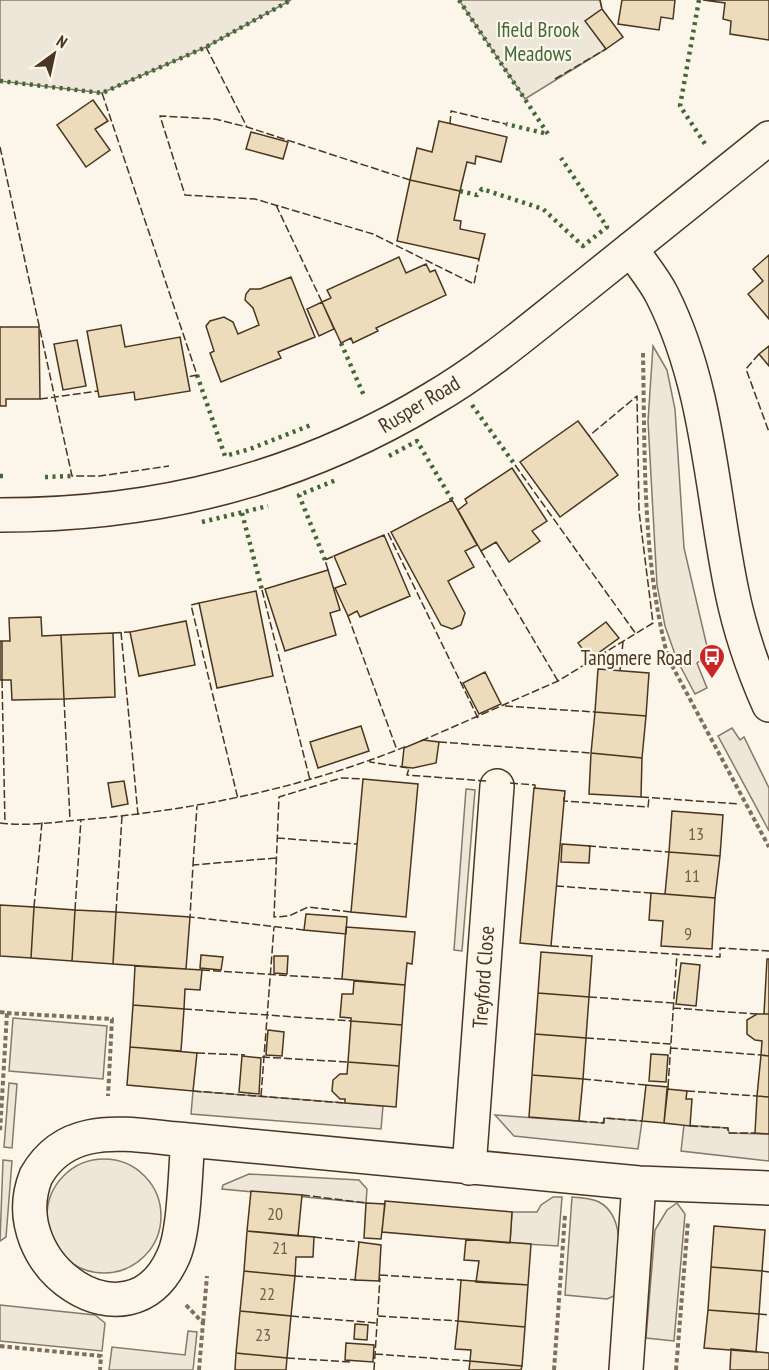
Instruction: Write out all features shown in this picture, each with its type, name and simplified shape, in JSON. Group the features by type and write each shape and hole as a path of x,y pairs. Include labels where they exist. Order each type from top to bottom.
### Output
{"street":[{"name":"Rusper Road","path":"0,515 84,512 185,499 232,488 305,462 369,434 433,399 498,355 769,138"},
{"path":"632,249 662,294 692,373 711,455 732,592 748,651 769,705"},
{"name":"Treyford Close","path":"469,1168 497,786"},
{"path":"188,1140 180,1226 174,1256 160,1279 144,1292 116,1300 90,1297 64,1286 44,1268 30,1247 26,1223 27,1200 43,1164 57,1150 74,1141 106,1135 188,1140 639,1184 769,1188"},
{"path":"626,1370 639,1184"}],"path":[{"path":"643,346 645,503 653,590 659,625 668,658 769,847"},
{"path":"0,1012 112,1019 106,1135"},
{"path":"0,1132 7,1012"},
{"path":"554,1370 568,1178"},
{"path":"676,1370 690,1185"},
{"path":"160,1279 203,1323 199,1370"},
{"path":"0,1346 101,1356 100,1370"}],"green space":[{"path":"0,0 291,0 206,47 102,93 0,81"},
{"name":"Ifield Brook Meadows","path":"459,0 600,0 602,9 586,21 606,49 525,99"},
{"path":"653,346 667,370 675,409 684,548 709,655 697,663 707,688 695,694 677,660 665,626 657,585 648,421"},
{"path":"732,728 740,740 744,737 769,788 769,831 718,736"},
{"path":"466,789 475,790 462,951 454,950"},
{"path":"13,1018 107,1026 103,1079 9,1071"},
{"path":"9,1083 17,1084 12,1148 4,1147"},
{"path":"193,1091 383,1106 381,1129 191,1114"},
{"path":"495,1115 603,1123 604,1118 642,1121 638,1149 514,1136"},
{"path":"684,1125 728,1128 729,1133 769,1134 769,1161 681,1151"},
{"path":"104,1159 126,1163 145,1175 157,1194 161,1216 157,1238 145,1257 126,1269 104,1273 82,1269 63,1257 51,1238 47,1216 51,1194 63,1175 82,1163"},
{"path":"3,1160 12,1161 6,1237 0,1241"},
{"path":"249,1174 359,1180 367,1189 366,1203 222,1189 223,1185"},
{"path":"553,1197 562,1197 558,1246 510,1243 512,1212 537,1212 541,1205"},
{"path":"572,1197 599,1202 608,1209 614,1219 619,1244 616,1295 607,1299 565,1295"},
{"path":"677,1203 685,1214 674,1341 646,1338 655,1230 667,1210"},
{"path":"0,1305 95,1315 105,1323 102,1351 0,1341"},
{"path":"188,1331 197,1332 193,1370 109,1370 112,1347 185,1355"}],"building":[{"path":"622,0 675,0 673,19 661,17 659,30 618,24"},
{"path":"703,0 769,0 769,40 730,34 731,21 723,19 725,3"},
{"path":"602,9 623,37 606,49 585,21"},
{"path":"93,100 108,121 95,129 110,150 86,167 57,125"},
{"path":"439,121 507,137 501,162 476,156 475,164 467,162 460,191 410,180 417,148 432,152"},
{"path":"251,132 288,142 283,159 246,149"},
{"path":"410,180 460,191 454,220 461,221 460,229 485,234 479,259 397,241"},
{"path":"769,255 769,319 748,294 763,281 753,269"},
{"path":"399,257 406,273 426,264 430,272 435,270 446,295 376,328 378,331 353,343 351,338 341,343 322,302 331,298 327,290"},
{"path":"291,277 315,337 278,352 281,358 221,382 210,353 214,351 206,326 210,321 224,317 233,322 238,334 259,325 253,308 245,300 246,294 250,289 260,289"},
{"path":"322,302 334,329 319,336 307,309"},
{"path":"121,325 125,347 180,337 190,391 135,400 134,392 99,397 87,331"},
{"path":"0,327 39,327 40,399 6,399 6,406 0,406"},
{"path":"77,340 86,386 63,390 54,344"},
{"path":"769,346 769,366 759,354"},
{"path":"578,421 618,475 560,517 520,462"},
{"path":"512,468 547,521 532,531 540,541 509,562 496,542 481,551 458,510 467,503 465,499"},
{"path":"452,500 477,545 465,551 474,567 448,581 465,613 461,625 452,629 441,625 391,532"},
{"path":"384,535 410,596 360,617 357,611 348,616 335,588 346,584 334,556"},
{"path":"328,570 340,610 330,613 336,635 285,651 265,589"},
{"path":"256,591 273,676 217,688 199,603"},
{"path":"41,617 42,636 61,635 64,699 12,700 11,680 2,680 2,641 10,641 9,618"},
{"path":"186,621 195,665 139,676 130,632"},
{"path":"606,622 619,638 590,659 578,643"},
{"path":"113,633 115,697 64,699 61,635"},
{"path":"0,641 2,641 2,680 0,680"},
{"path":"598,669 649,673 646,716 595,712"},
{"path":"485,672 501,704 479,714 463,683"},
{"path":"595,712 646,716 642,758 591,753"},
{"path":"361,726 369,751 318,768 310,742"},
{"path":"423,740 439,742 436,763 413,768 402,767 404,748"},
{"path":"591,753 642,758 641,797 589,794"},
{"path":"363,779 418,784 406,917 351,912"},
{"path":"124,781 128,804 112,807 108,783"},
{"path":"534,788 565,791 551,946 520,943"},
{"path":"672,811 723,815 720,856 669,852"},
{"path":"562,844 590,846 589,863 561,862"},
{"path":"669,852 720,856 715,898 665,894"},
{"path":"651,893 715,898 712,949 661,946 663,921 649,920"},
{"path":"0,905 34,907 31,958 0,956"},
{"path":"34,907 75,910 72,961 31,958"},
{"path":"75,910 116,912 113,964 72,961"},
{"path":"116,912 190,917 186,969 113,964"},
{"path":"306,914 347,917 346,934 304,930"},
{"path":"346,927 415,932 412,964 407,963 405,985 342,979"},
{"path":"541,952 592,956 589,997 538,993"},
{"path":"201,955 223,957 221,970 200,968"},
{"path":"274,956 288,956 287,974 274,973"},
{"path":"767,959 769,959 769,1014 764,1014"},
{"path":"681,963 700,965 696,1006 676,1004"},
{"path":"135,966 202,970 200,990 185,989 184,1009 133,1005"},
{"path":"354,981 405,985 402,1025 351,1021 351,1018 340,1017 342,994 353,994"},
{"path":"538,993 589,997 586,1038 535,1034"},
{"path":"133,1005 184,1009 181,1051 130,1047"},
{"path":"757,1014 769,1014 769,1056 761,1055 762,1041 755,1040 747,1034 747,1020"},
{"path":"351,1021 402,1025 399,1066 348,1062"},
{"path":"268,1030 284,1032 282,1056 266,1055"},
{"path":"535,1034 586,1038 583,1079 532,1075"},
{"path":"130,1047 197,1053 193,1091 127,1085"},
{"path":"651,1054 668,1055 666,1082 649,1081"},
{"path":"761,1055 769,1056 769,1097 757,1096"},
{"path":"242,1056 261,1058 259,1094 239,1092"},
{"path":"348,1062 399,1066 396,1107 345,1103 345,1099 340,1099 332,1091 333,1080 340,1074 347,1074"},
{"path":"532,1075 583,1079 579,1121 529,1117"},
{"path":"646,1085 668,1087 664,1123 642,1121"},
{"path":"667,1089 687,1091 686,1099 692,1099 690,1126 664,1123"},
{"path":"757,1096 769,1097 769,1134 755,1133"},
{"path":"251,1191 302,1195 298,1236 247,1231"},
{"path":"385,1201 512,1212 510,1243 382,1232"},
{"path":"366,1203 385,1204 381,1239 364,1238"},
{"path":"714,1226 765,1230 762,1271 711,1267"},
{"path":"247,1231 314,1237 313,1257 296,1257 295,1276 244,1271"},
{"path":"466,1239 531,1244 528,1285 476,1282 479,1261 464,1260"},
{"path":"359,1242 381,1245 379,1281 355,1280"},
{"path":"711,1267 762,1271 759,1314 708,1310"},
{"path":"244,1271 295,1276 291,1316 240,1311"},
{"path":"461,1280 528,1285 525,1327 458,1321"},
{"path":"708,1310 759,1314 756,1352 704,1348"},
{"path":"240,1311 291,1316 287,1358 236,1353"},
{"path":"458,1321 525,1327 522,1366 470,1361 471,1350 455,1349"},
{"path":"355,1324 368,1325 367,1340 354,1339"},
{"path":"346,1343 374,1345 373,1362 345,1360"},
{"path":"731,1349 769,1353 769,1370 730,1370"},
{"path":"236,1353 287,1358 286,1370 235,1370"},
{"path":"470,1361 522,1366 521,1370 469,1370"}],"hedge":[{"path":"0,81 102,93 206,47 291,0"},
{"path":"459,0 548,134 506,124"},
{"path":"699,0 680,106 707,147"},
{"path":"460,191 477,195 482,189 543,209 583,246 607,227 561,158"},
{"path":"341,343 365,398"},
{"path":"197,375 225,456 250,449 311,425"},
{"path":"472,405 515,465"},
{"path":"389,456 417,441 452,500"},
{"path":"45,477 72,476"},
{"path":"325,560 299,495 336,480"},
{"path":"202,522 268,506"},
{"path":"242,513 262,590"}],"fence":[{"path":"600,0 602,9"},
{"path":"206,47 247,127"},
{"path":"555,79 606,49"},
{"path":"102,93 197,375 187,377"},
{"path":"450,124 451,111 506,124"},
{"path":"410,180 247,127 215,119 160,116 185,195 255,199 373,234 474,284 479,259"},
{"path":"0,147 72,476 100,476 169,466"},
{"path":"276,205 322,302"},
{"path":"759,354 746,369 769,432"},
{"path":"40,399 98,391"},
{"path":"421,741 558,681 653,623 639,511 637,396 589,436"},
{"path":"515,465 636,634"},
{"path":"388,533 478,718"},
{"path":"481,551 558,681"},
{"path":"328,570 325,560 334,556"},
{"path":"262,590 310,780"},
{"path":"199,603 191,605 238,799"},
{"path":"348,616 397,750"},
{"path":"121,632 138,815"},
{"path":"113,633 130,632"},
{"path":"620,671 623,642"},
{"path":"2,680 5,824"},
{"path":"64,699 70,820"},
{"path":"505,706 595,712"},
{"path":"439,742 591,753"},
{"path":"0,823 34,824 132,815 212,802 330,773 407,746"},
{"path":"370,759 370,762 409,768 407,775 486,781"},
{"path":"351,912 308,907 289,916 274,917 279,797 341,778 363,779"},
{"path":"510,783 535,785 535,789"},
{"path":"564,797 564,801 648,807 649,798"},
{"path":"641,797 740,804"},
{"path":"193,865 197,806"},
{"path":"116,912 122,816"},
{"path":"75,910 81,819"},
{"path":"34,907 42,822"},
{"path":"277,838 357,844"},
{"path":"588,846 669,852"},
{"path":"276,858 193,865 190,917 304,930"},
{"path":"556,886 651,893"},
{"path":"261,1096 274,927"},
{"path":"551,946 720,957 720,948 769,951"},
{"path":"668,1087 677,954"},
{"path":"202,970 342,979"},
{"path":"589,997 673,1003"},
{"path":"673,1008 757,1014"},
{"path":"184,1009 351,1021"},
{"path":"586,1038 671,1044"},
{"path":"670,1048 761,1055"},
{"path":"197,1053 245,1055"},
{"path":"262,1057 348,1062"},
{"path":"583,1079 646,1085"},
{"path":"193,1091 345,1103"},
{"path":"687,1091 757,1096"},
{"path":"579,1121 604,1123 604,1118 642,1121"},
{"path":"690,1126 728,1128 728,1133 755,1133"},
{"path":"302,1195 366,1203"},
{"path":"314,1237 359,1242"},
{"path":"762,1271 769,1272"},
{"path":"380,1275 461,1280"},
{"path":"295,1276 357,1280"},
{"path":"374,1370 380,1278"},
{"path":"759,1314 769,1315"},
{"path":"291,1316 377,1323"},
{"path":"378,1316 458,1321"},
{"path":"375,1354 470,1361"},
{"path":"287,1358 350,1362"}],"place":[{"name":"Tangmere Road","path":"712,680"}]}
